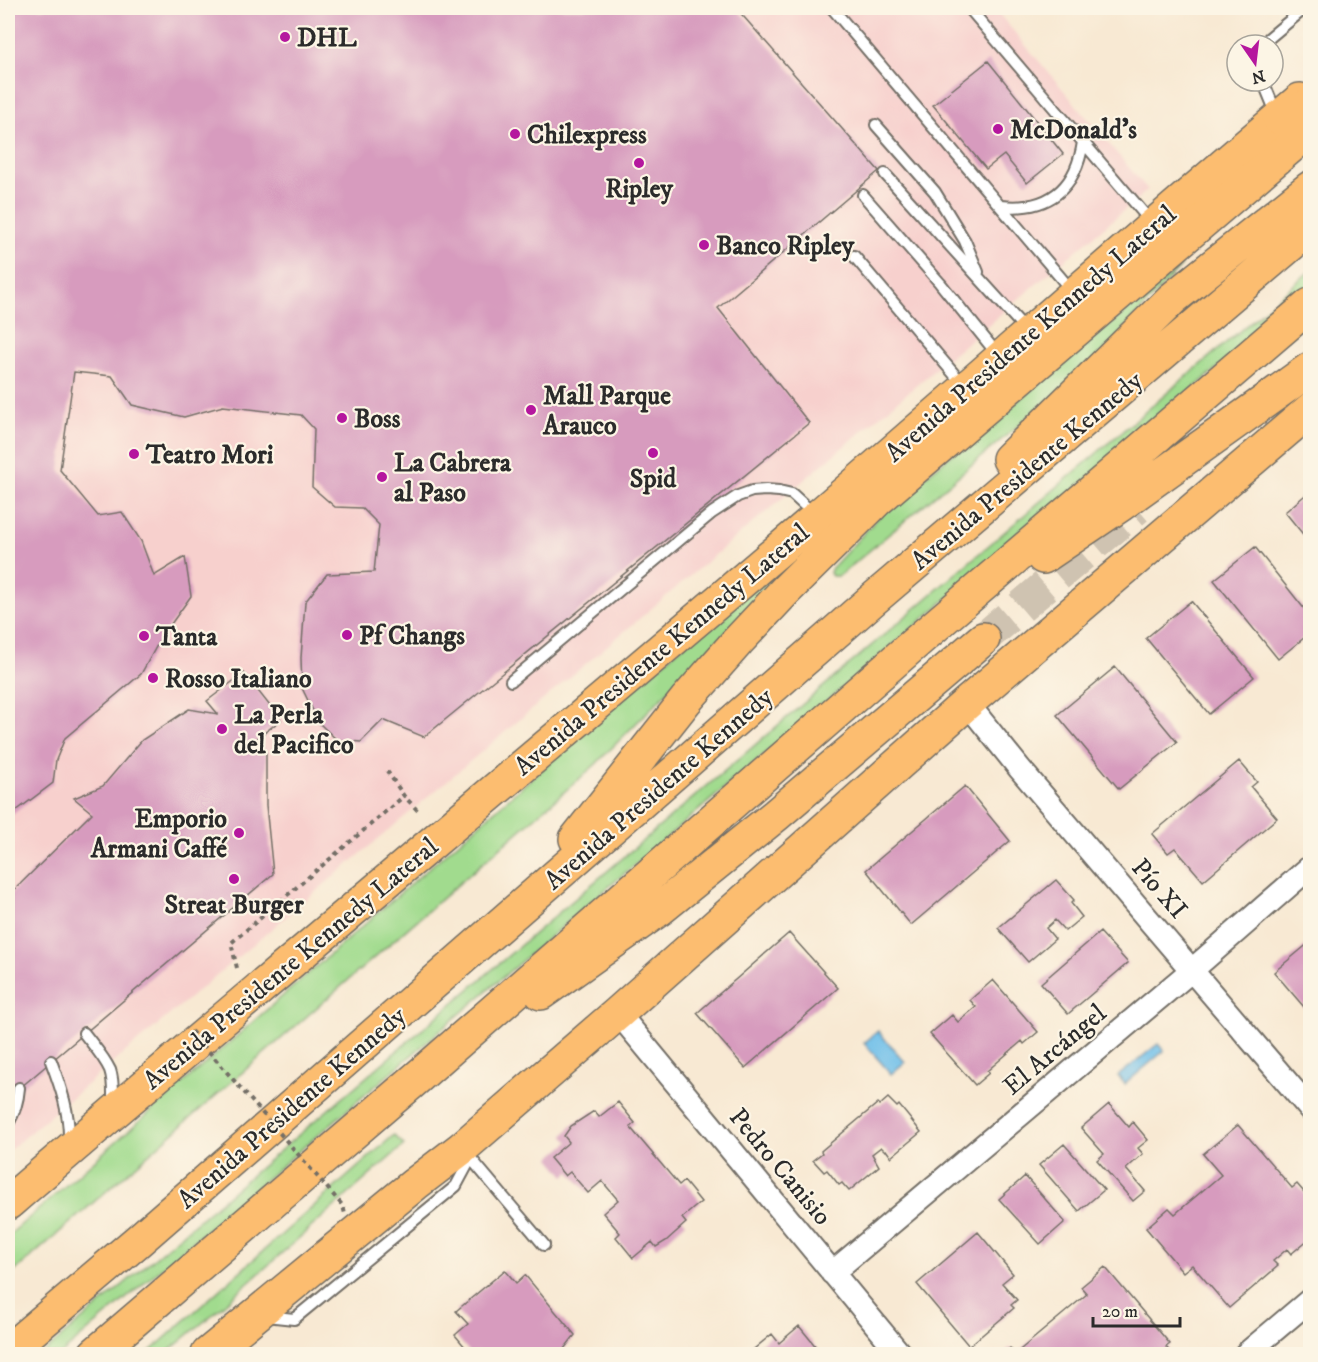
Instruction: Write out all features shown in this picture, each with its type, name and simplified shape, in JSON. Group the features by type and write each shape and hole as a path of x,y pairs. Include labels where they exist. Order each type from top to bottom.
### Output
{"main road":[{"name":"Avenida Presidente Kennedy Lateral","path":"8,1203 817,517 1311,90"},
{"path":"1279,118 1311,105"},
{"path":"526,903 686,700 785,591 877,500 1311,130"},
{"path":"870,602 1012,455 1172,299 1311,188"},
{"name":"Avenida Presidente Kennedy","path":"8,1351 139,1240 870,602 1311,228"},
{"path":"95,1354 418,1077 921,638 1311,305"},
{"path":"921,638 1120,505 1311,369"},
{"path":"208,1354 415,1184 466,1153 618,1013 967,703 1311,410"},
{"path":"418,1077 565,977 661,908 776,815 983,639"},
{"path":"8,1328 139,1240"}],"street":[{"name":"Pío XI","path":"967,703 1020,769 1311,1109"},
{"name":"El Arcángel","path":"832,1273 1311,867"},
{"name":"Pedro Canisio","path":"618,1013 900,1354"},
{"path":"1246,1354 1311,1300"}],"lane":[{"path":"832,8 1075,294"},
{"path":"969,8 1154,226"},
{"path":"1275,33 1305,8"},
{"path":"1268,93 1279,118"},
{"path":"876,125 935,192 965,241 982,281"},
{"path":"1001,206 1016,208 1030,206 1044,202 1056,194 1076,171 1083,142"},
{"path":"885,174 1029,333"},
{"path":"863,195 940,283 1001,358"},
{"path":"854,256 966,388"},
{"path":"511,681 711,513 738,496 752,491 779,491 792,494 817,517"},
{"path":"84,1033 103,1058 110,1072 113,1087 113,1112"},
{"path":"51,1061 67,1109 70,1131 69,1150"},
{"path":"8,1124 18,1102 19,1088"},
{"path":"466,1153 544,1245"}],"path":[{"path":"387,771 404,796 442,835"},
{"path":"239,978 231,943 404,796"},
{"path":"191,1031 343,1206 345,1214"}],"shaded area":[{"name":"Mall Parque Arauco","path":"8,8 994,8 1148,190 8,1151"}],"green space":[{"path":"1182,265 1095,361 844,572 839,576 832,576 831,569 887,508"},
{"path":"1310,271 1310,289 61,1354 42,1354"},
{"path":"860,497 595,765 8,1277 8,1236 677,651"},
{"path":"394,1135 404,1145 165,1354 147,1354"}],"water":[{"path":"878,1031 905,1062 891,1074 864,1043"},
{"path":"1158,1044 1164,1051 1125,1084 1118,1076"}],"building":[{"name":"Mall Parque Arauco","path":"8,8 736,8 879,171 718,308 809,423 424,737 383,720 361,742 337,740 319,723 302,688 301,658 305,602 327,574 374,572 379,525 362,508 335,507 312,487 314,429 301,415 223,406 184,417 132,405 112,376 74,372 60,470 98,516 122,512 141,541 154,576 185,557 191,596 161,638 141,674 65,738 56,760 53,783 8,817"},
{"name":"McDonald's","path":"988,61 1063,154 1027,183 1004,155 986,169 933,105"},
{"path":"1310,491 1310,543 1285,512"},
{"path":"1255,547 1310,616 1310,633 1278,659 1214,580"},
{"path":"1191,601 1254,677 1209,714 1146,638"},
{"path":"1115,667 1177,742 1119,789 1057,715"},
{"path":"244,673 281,720 256,739 266,752 266,805 273,874 8,1098 8,896 92,813 74,798 103,786 142,740 189,709 218,714 207,701"},
{"path":"1239,761 1257,782 1251,787 1277,818 1203,881 1175,848 1168,853 1152,834"},
{"path":"965,786 1010,841 911,925 866,870"},
{"path":"1056,880 1074,900 1071,903 1082,917 1065,931 1055,920 1046,928 1055,939 1028,962 998,928"},
{"path":"1100,932 1128,963 1068,1014 1041,983"},
{"path":"789,933 838,988 745,1068 697,1013"},
{"path":"1310,942 1310,1014 1274,972"},
{"path":"993,980 1038,1032 1024,1044 1022,1041 987,1071 989,1073 975,1085 930,1034 952,1015 958,1022 976,1007 970,1000"},
{"path":"888,1098 897,1107 899,1105 921,1132 891,1157 881,1147 872,1154 879,1166 849,1191 842,1183 839,1185 827,1170 824,1172 813,1160 878,1103 880,1105"},
{"path":"618,1102 635,1123 630,1127 679,1185 684,1181 701,1202 682,1218 686,1223 666,1241 656,1247 652,1242 633,1258 616,1237 620,1233 603,1213 618,1200 602,1181 588,1193 570,1172 565,1176 550,1158 569,1142 564,1136 571,1126 594,1111 599,1117"},
{"path":"1109,1104 1129,1127 1133,1122 1148,1140 1138,1148 1143,1154 1126,1169 1145,1191 1133,1201 1097,1160 1104,1154 1081,1128"},
{"path":"1238,1125 1292,1188 1297,1184 1310,1199 1310,1238 1291,1254 1287,1249 1273,1261 1278,1266 1229,1308 1192,1265 1183,1272 1146,1228 1169,1208 1175,1214 1221,1175 1203,1154"},
{"path":"1064,1144 1104,1190 1079,1211 1039,1165"},
{"path":"1025,1176 1065,1222 1040,1244 999,1199"},
{"path":"978,1232 1013,1274 1002,1283 1017,1300 1011,1305 1014,1308 969,1346 917,1284"},
{"path":"1105,1267 1170,1344 1166,1347 1172,1354 1015,1354 1087,1294 1081,1287"},
{"path":"505,1270 516,1283 525,1275 575,1335 560,1354 471,1354 455,1335 468,1324 456,1311"},
{"path":"799,1326 822,1354 748,1354 772,1334 779,1343"},
{"path":"1010,1348 1015,1354 1002,1354"}],"tunnel":[{"path":"983,639 1137,508"}],"place":[{"name":"DHL","path":"285,37"},
{"name":"McDonald's","path":"998,129"},
{"name":"Chilexpress","path":"515,134"},
{"name":"Ripley","path":"639,163"},
{"name":"Banco Ripley","path":"704,245"},
{"name":"Mall Parque Arauco","path":"531,410"},
{"name":"Boss","path":"342,418"},
{"name":"Spid","path":"653,453"},
{"name":"Teatro Mori","path":"134,454"},
{"name":"La Cabrera al Paso","path":"382,477"},
{"name":"Pf Changs","path":"347,635"},
{"name":"Tanta","path":"144,636"},
{"name":"Rosso Italiano","path":"153,678"},
{"name":"La Perla del Pacifico","path":"222,729"},
{"name":"Emporio Armani Caffé","path":"239,833"},
{"name":"Streat Burger","path":"234,879"}]}
